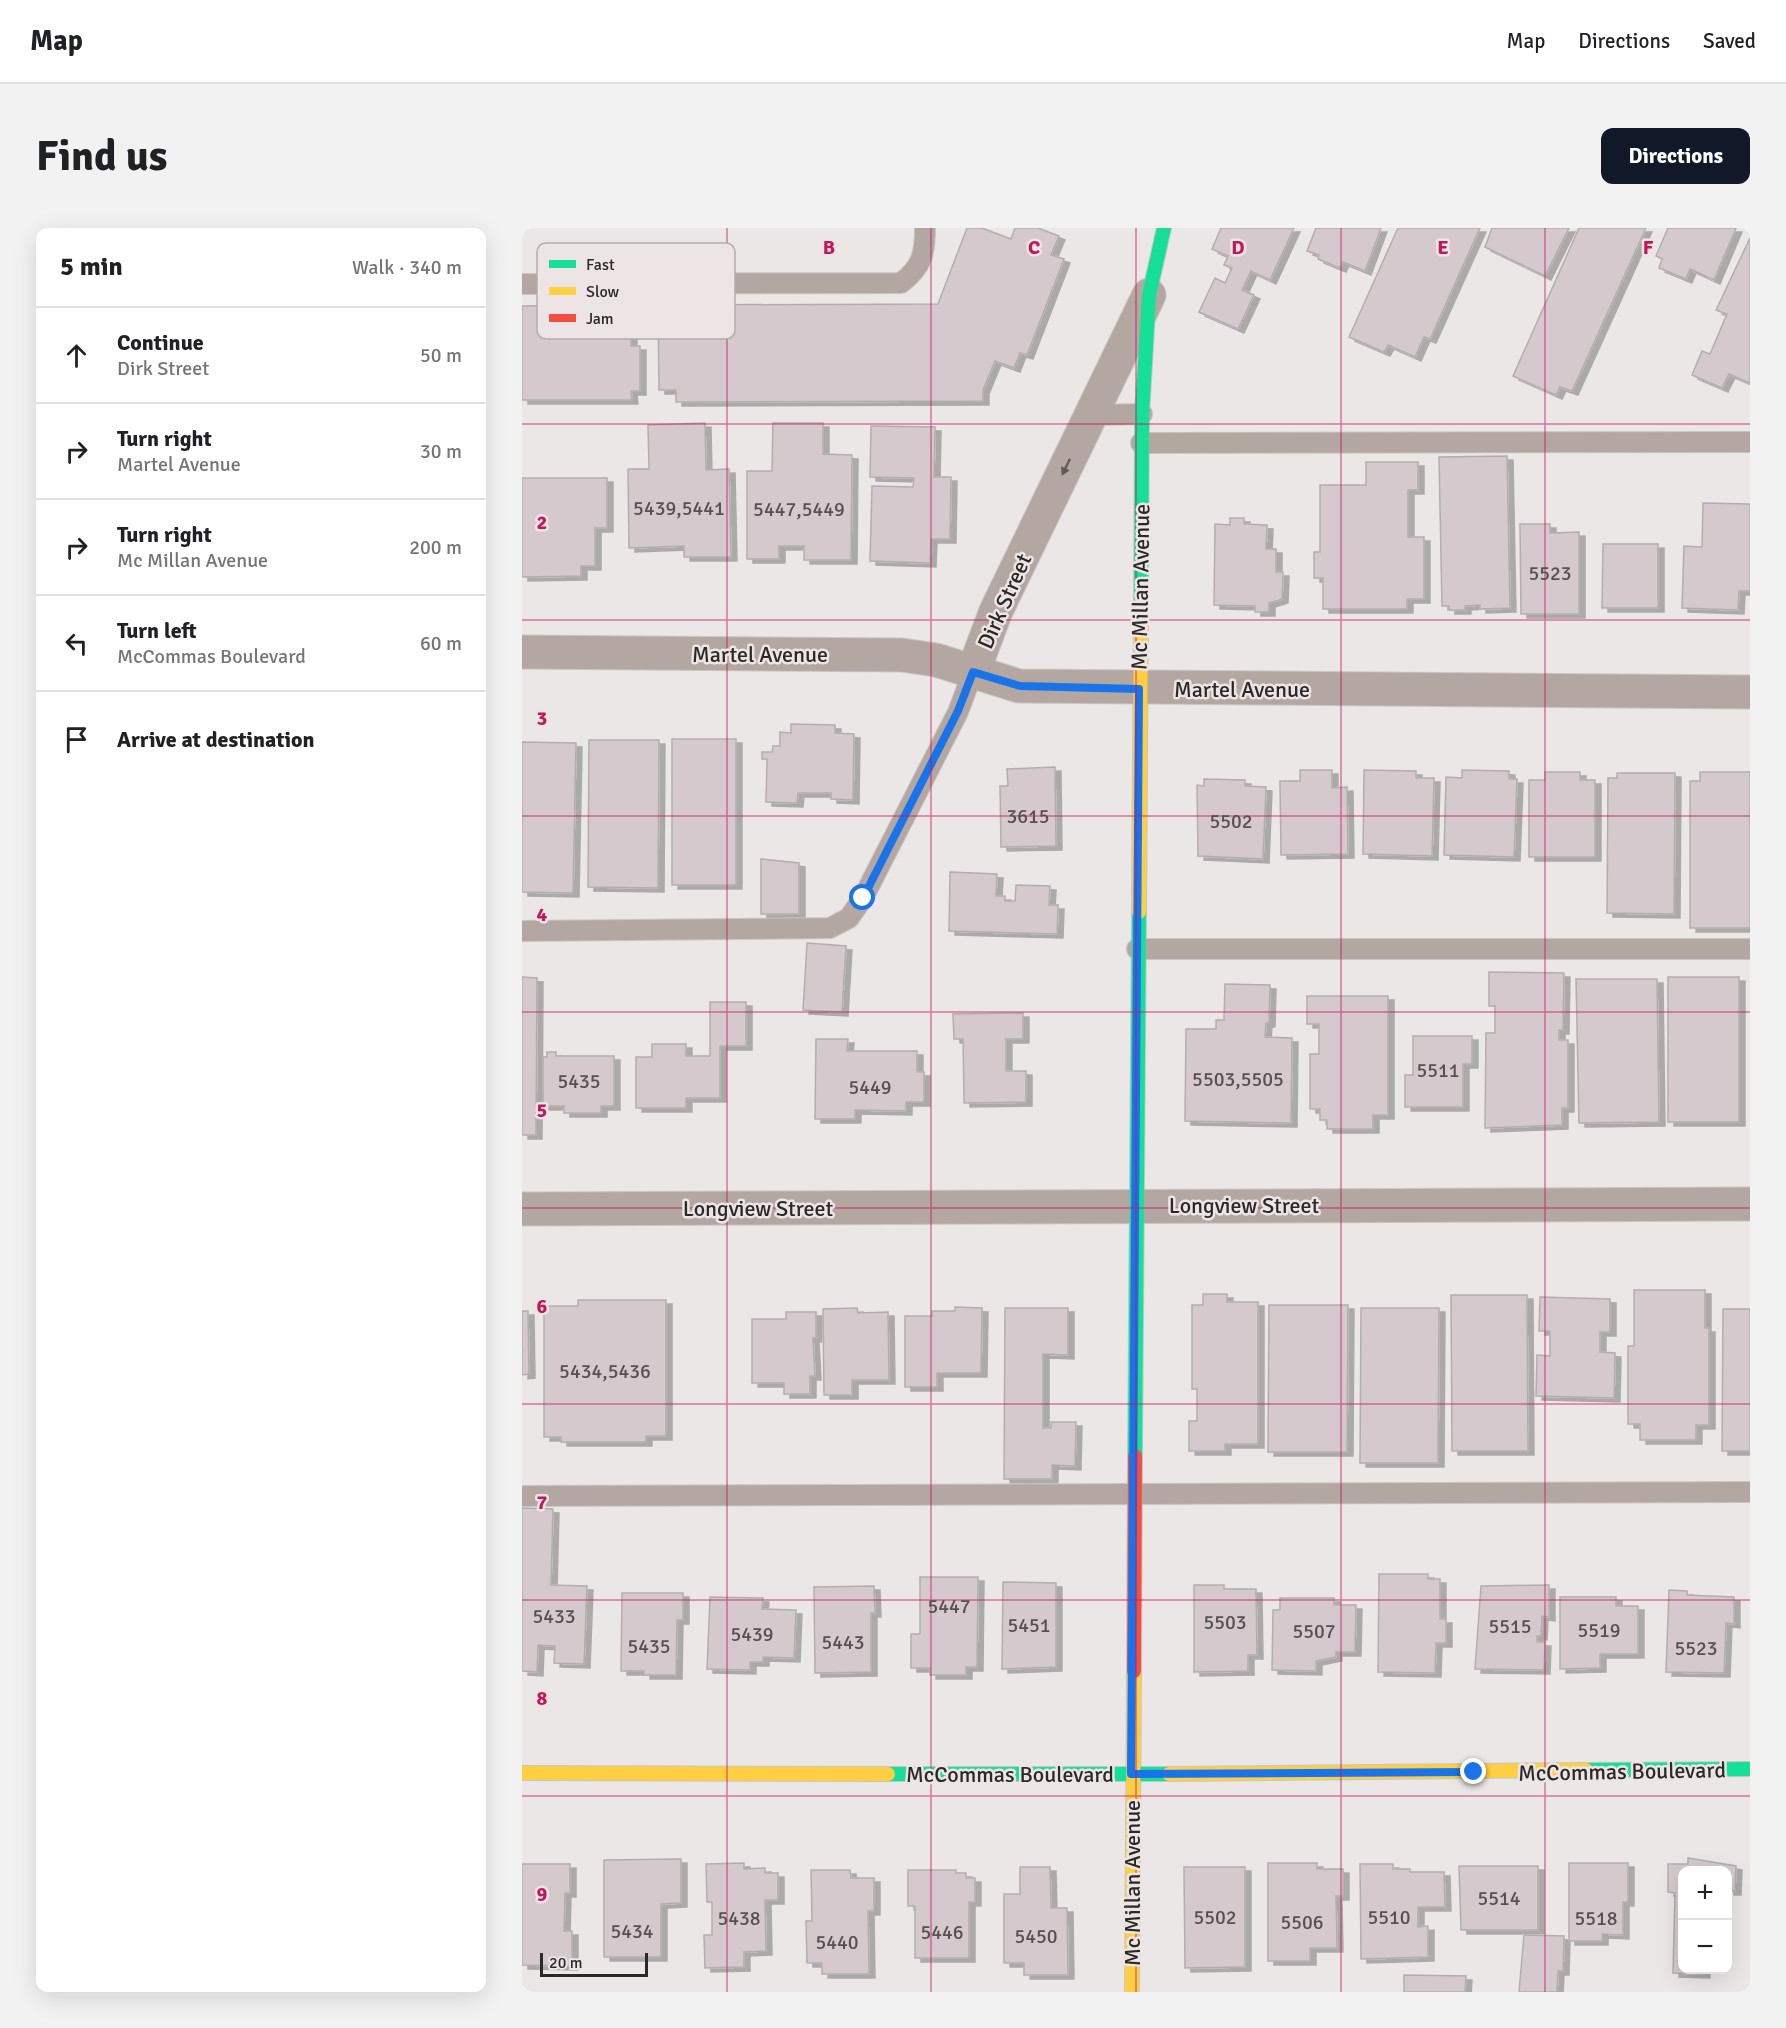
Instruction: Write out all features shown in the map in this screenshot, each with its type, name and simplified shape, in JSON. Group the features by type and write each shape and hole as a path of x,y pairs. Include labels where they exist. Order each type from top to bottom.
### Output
{"street":[{"name":"Mc Millan Avenue","path":"1132,1992 1131,1774 1141,443 1149,295 1164,228"},
{"name":"Dirk Street","path":"973,672 996,611 1149,295"},
{"name":"Martel Avenue","path":"522,652 902,655 936,660 1020,686 1139,689 1750,692"},
{"name":"Longview Street","path":"522,1209 1750,1204"},
{"name":"McCommas Boulevard","path":"522,1773 1131,1774 1750,1769"}],"lane":[{"path":"735,283 901,283 916,272 925,249 925,228"},
{"path":"522,284 537,284"},
{"path":"1092,415 1142,414"},
{"path":"1141,443 1750,442"},
{"name":"Dirk Street","path":"522,931 830,928 849,918 863,898 958,711 973,672"},
{"path":"1137,949 1750,949"},
{"path":"522,1496 1750,1492"}],"building":[{"path":"967,228 982,228 1011,239 1015,228 1038,228 1059,236 1051,255 1064,259 1027,355 1020,353 1014,368 995,361 983,390 983,401 676,402 676,390 659,390 658,339 735,339 735,305 938,304"},
{"path":"1221,228 1294,228 1270,280 1251,271 1242,290 1254,295 1238,329 1199,312 1215,278 1225,283 1232,268 1224,265 1228,256 1212,249"},
{"path":"1316,228 1381,228 1365,271 1343,262 1340,268 1318,259 1319,255 1307,251"},
{"path":"1398,228 1480,228 1430,339 1424,337 1415,357 1388,345 1384,352 1349,337"},
{"path":"1492,228 1569,228 1545,276 1485,247"},
{"path":"1579,228 1646,228 1572,391 1560,387 1556,395 1513,376"},
{"path":"1668,228 1736,228 1714,280 1690,269 1686,279 1659,268 1662,259 1656,256"},
{"path":"1750,238 1750,383 1729,374 1722,388 1692,375 1702,351 1710,354 1727,314 1716,310"},
{"path":"522,306 537,306 537,339 631,339 631,346 640,346 640,391 631,391 632,400 522,400"},
{"path":"705,423 706,470 729,469 731,557 684,557 684,546 629,548 628,469 649,469 648,425"},
{"path":"773,423 823,423 823,454 852,455 851,560 804,560 804,546 779,546 779,559 747,559 747,471 772,471"},
{"path":"871,426 935,427 934,477 951,477 950,539 931,539 930,563 870,561 872,486 913,487 914,478 870,477"},
{"path":"1507,456 1510,608 1480,609 1480,605 1465,606 1465,610 1449,610 1449,606 1442,606 1439,457"},
{"path":"1366,462 1418,462 1418,490 1408,490 1408,537 1424,537 1424,599 1407,599 1407,609 1323,609 1323,578 1314,578 1314,552 1320,552 1320,485 1366,485"},
{"path":"522,478 607,478 607,528 595,528 595,566 581,566 581,576 522,577"},
{"path":"1703,503 1750,504 1750,591 1739,591 1738,610 1682,608 1684,546 1702,547"},
{"path":"1230,518 1244,518 1244,524 1267,525 1266,549 1276,549 1276,572 1283,572 1282,599 1269,603 1269,612 1255,612 1255,606 1214,605 1215,524 1230,525"},
{"path":"1520,524 1550,524 1550,533 1579,532 1579,614 1521,614"},
{"path":"1603,544 1658,544 1658,608 1602,608"},
{"path":"791,724 835,725 835,733 854,734 853,800 831,799 831,793 798,793 797,803 766,802 767,759 762,759 762,752 772,752 773,746 780,746 780,732 791,733"},
{"path":"672,739 736,739 736,885 672,885"},
{"path":"589,740 659,740 658,888 588,887"},
{"path":"522,742 576,743 573,893 522,892"},
{"path":"1055,767 1056,846 1001,847 1000,786 1008,786 1007,769"},
{"path":"1300,770 1332,770 1332,788 1347,787 1348,854 1281,855 1280,781 1300,781"},
{"path":"1364,770 1416,771 1416,778 1434,778 1432,856 1363,854"},
{"path":"1462,770 1509,771 1509,779 1517,779 1514,857 1444,855 1446,777 1462,778"},
{"path":"1545,772 1580,772 1580,780 1595,780 1595,857 1529,857 1529,780 1545,780"},
{"path":"1700,772 1750,772 1750,928 1690,928 1690,781 1700,781"},
{"path":"1617,773 1675,773 1674,914 1607,913 1608,778 1617,778"},
{"path":"1204,779 1245,780 1245,786 1266,787 1263,859 1198,856 1197,785 1204,786"},
{"path":"761,859 799,863 799,914 761,914"},
{"path":"950,872 997,874 996,896 1005,896 1005,901 1015,901 1016,885 1050,886 1049,905 1058,905 1057,934 949,931"},
{"path":"807,943 846,946 842,1012 803,1010"},
{"path":"1489,972 1564,973 1563,1030 1559,1030 1559,1040 1568,1040 1568,1108 1562,1108 1562,1125 1485,1128 1486,1033 1495,1033 1495,1006 1489,1006"},
{"path":"522,977 537,978 536,1135 522,1135"},
{"path":"1668,977 1739,977 1739,1122 1668,1122"},
{"path":"1576,979 1657,979 1659,1122 1579,1123"},
{"path":"1225,984 1270,985 1269,1023 1266,1023 1265,1037 1292,1038 1291,1123 1185,1121 1186,1029 1216,1029 1216,1020 1224,1020"},
{"path":"1307,996 1388,996 1388,1115 1373,1115 1373,1129 1327,1129 1327,1120 1320,1120 1320,1109 1310,1109 1310,1054 1319,1054 1319,1024 1307,1024"},
{"path":"710,1002 746,1002 746,1046 720,1046 720,1098 686,1098 686,1108 636,1108 636,1057 652,1057 652,1044 686,1044 686,1056 710,1056"},
{"path":"1023,1013 1023,1039 1006,1039 1006,1071 1026,1071 1026,1102 964,1103 963,1039 954,1039 953,1014"},
{"path":"1413,1036 1472,1036 1472,1064 1463,1064 1463,1107 1405,1107 1405,1075 1413,1075"},
{"path":"816,1039 848,1039 847,1051 917,1051 917,1072 924,1072 924,1102 906,1102 906,1111 855,1110 855,1119 815,1119"},
{"path":"547,1052 556,1052 556,1056 614,1056 614,1106 601,1106 601,1113 564,1113 564,1106 543,1106 543,1057 547,1057"},
{"path":"1634,1290 1705,1290 1705,1328 1709,1328 1709,1425 1696,1425 1696,1440 1640,1440 1640,1424 1628,1424 1628,1346 1634,1346"},
{"path":"1203,1294 1227,1294 1227,1302 1258,1302 1258,1444 1225,1444 1225,1451 1189,1451 1189,1421 1197,1421 1197,1389 1192,1389 1192,1305 1203,1305"},
{"path":"1451,1295 1527,1295 1528,1451 1452,1451"},
{"path":"1540,1297 1610,1299 1610,1332 1600,1332 1600,1352 1615,1353 1614,1398 1536,1396 1537,1355 1550,1356 1550,1331 1539,1331"},
{"path":"578,1300 666,1300 666,1436 646,1436 646,1442 561,1442 561,1437 544,1437 544,1306 578,1306"},
{"path":"1269,1305 1348,1305 1347,1452 1268,1452"},
{"path":"955,1307 982,1308 981,1373 937,1373 937,1387 905,1387 905,1316 932,1316 932,1311 955,1311"},
{"path":"857,1308 858,1313 888,1312 889,1380 852,1380 852,1395 824,1395 823,1309"},
{"path":"1005,1308 1068,1308 1068,1355 1043,1354 1043,1428 1051,1428 1051,1422 1076,1422 1075,1466 1052,1465 1052,1479 1004,1479"},
{"path":"1361,1308 1439,1308 1438,1463 1360,1463"},
{"path":"1723,1309 1750,1309 1750,1451 1722,1451"},
{"path":"522,1311 528,1311 529,1374 522,1375"},
{"path":"786,1312 816,1312 816,1338 813,1338 815,1376 810,1376 810,1394 784,1394 784,1383 752,1383 752,1319 786,1319"},
{"path":"522,1508 553,1509 551,1585 587,1586 584,1664 554,1663 555,1646 538,1645 537,1672 522,1671"},
{"path":"1379,1574 1428,1574 1428,1579 1440,1579 1440,1619 1446,1619 1446,1643 1436,1643 1435,1673 1378,1672"},
{"path":"920,1577 978,1577 977,1667 966,1667 966,1675 930,1675 930,1668 911,1668 911,1634 920,1634"},
{"path":"1003,1582 1056,1583 1056,1667 1002,1669"},
{"path":"1194,1585 1224,1585 1224,1589 1256,1589 1257,1655 1248,1655 1248,1671 1194,1672"},
{"path":"1549,1585 1549,1617 1542,1616 1541,1636 1537,1636 1537,1642 1545,1642 1544,1670 1475,1669 1481,1586"},
{"path":"874,1586 875,1613 871,1613 871,1672 815,1673 814,1587"},
{"path":"1669,1590 1687,1591 1687,1595 1734,1597 1734,1624 1726,1623 1724,1673 1666,1672"},
{"path":"622,1593 683,1593 683,1620 677,1620 676,1675 644,1675 644,1671 621,1671"},
{"path":"710,1597 763,1598 762,1609 796,1610 794,1658 763,1657 763,1662 750,1662 750,1670 707,1669"},
{"path":"1560,1597 1616,1597 1616,1606 1638,1606 1638,1654 1600,1654 1600,1668 1560,1669"},
{"path":"1280,1598 1334,1598 1334,1605 1356,1605 1355,1652 1336,1652 1336,1657 1316,1661 1316,1671 1272,1670 1273,1610 1280,1610"},
{"path":"1688,1858 1736,1866 1735,1891 1732,1891 1732,1866 1678,1866 1678,1973 1673,1973 1675,1893 1668,1892 1668,1864 1688,1864"},
{"path":"681,1859 681,1903 661,1904 661,1957 604,1957 604,1860"},
{"path":"744,1863 744,1869 765,1868 765,1873 778,1873 778,1900 765,1900 766,1951 744,1952 744,1967 705,1968 704,1935 712,1935 712,1902 707,1902 706,1864"},
{"path":"1268,1863 1317,1863 1317,1869 1343,1869 1343,1896 1336,1896 1337,1948 1310,1948 1310,1961 1268,1961"},
{"path":"1569,1863 1628,1863 1628,1902 1623,1902 1623,1935 1602,1934 1602,1941 1569,1941"},
{"path":"522,1864 570,1864 570,1893 565,1893 564,1931 572,1931 572,1966 522,1965"},
{"path":"1360,1864 1393,1864 1393,1869 1410,1869 1410,1872 1444,1872 1445,1907 1418,1907 1418,1927 1428,1926 1428,1957 1361,1959"},
{"path":"1459,1866 1538,1866 1538,1930 1461,1930"},
{"path":"1020,1867 1050,1867 1051,1908 1067,1908 1068,1975 1024,1975 1024,1963 1004,1963 1004,1894 1020,1894"},
{"path":"1184,1867 1245,1867 1245,1967 1185,1968"},
{"path":"811,1870 850,1870 851,1878 874,1878 874,1911 868,1911 869,1974 822,1974 822,1963 807,1963 806,1921 812,1921"},
{"path":"908,1870 956,1870 956,1873 966,1873 966,1878 975,1878 975,1902 969,1902 969,1958 915,1958 915,1906 908,1906"},
{"path":"1524,1935 1564,1936 1563,1971 1558,1971 1557,1992 1519,1992"},
{"path":"1404,1975 1466,1976 1465,1992 1404,1992"}],"traffic: fast":[{"path":"1141,604 1142,414 1149,295 1164,228"},
{"path":"1135,1456 1139,912"},
{"path":"1586,1770 1750,1769"},
{"path":"888,1774 1169,1774"}],"traffic: slow":[{"path":"1139,912 1141,604"},
{"path":"1132,1992 1134,1671"},
{"path":"1169,1774 1586,1770"},
{"path":"522,1773 888,1774"}],"traffic: jam":[{"path":"1134,1671 1135,1456"}],"route":[{"path":"863,898 958,711 973,672 1020,686 1139,689 1131,1774 1474,1772"}]}
